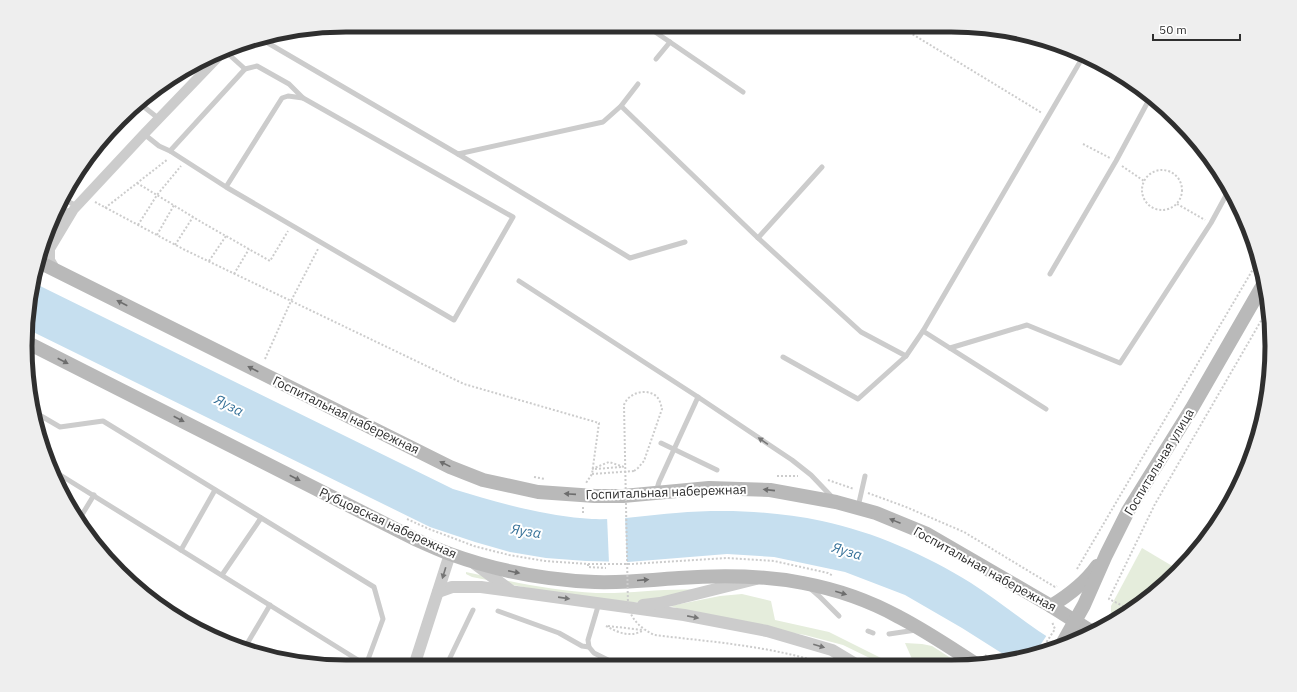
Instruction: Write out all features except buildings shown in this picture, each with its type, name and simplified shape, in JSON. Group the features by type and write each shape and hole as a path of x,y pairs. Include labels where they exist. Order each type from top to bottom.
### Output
{"main road":[{"name":"Госпитальная набережная","path":"43,264 450,467 483,480 538,492 595,496 623,496 709,488 770,490 836,502 876,513 927,534 1051,613 1076,622 1087,629"},
{"name":"Госпитальная улица","path":"1066,638 1076,622 1106,555 1128,511 1192,408 1260,290"},
{"name":"Рубцовская набережная","path":"32,345 417,540 471,561 518,574 595,582 631,582 735,576 763,577 803,583 848,595 897,616 979,658"},
{"path":"1051,613 1090,576 1106,555"}],"street":[{"path":"58,221 76,207 158,118 214,61"},
{"path":"56,270 50,260 50,249 76,207"},
{"path":"416,660 450,554"},
{"path":"471,561 511,591"},
{"path":"618,606 651,605 763,577"},
{"path":"438,592 452,587 481,587 684,615 767,631 832,650 849,660"}],"lane":[{"path":"655,32 743,92"},
{"path":"656,59 670,42"},
{"path":"267,43 458,154 630,258 685,242"},
{"path":"229,55 246,69"},
{"path":"783,357 858,400 906,356 923,331 1081,60"},
{"path":"144,134 159,146 173,152 226,187 454,320 513,217 303,98 289,84 257,66 246,69 173,152"},
{"path":"458,154 603,122 621,106 638,84"},
{"path":"226,187 282,98 288,96 303,98"},
{"path":"1050,274 1116,161 1148,102"},
{"path":"143,106 158,118"},
{"path":"621,106 758,238 862,332 906,356"},
{"path":"758,238 822,167"},
{"path":"950,348 1027,325 1120,363 1211,223 1226,195"},
{"path":"67,201 76,207"},
{"path":"519,281 792,460 811,475 836,502"},
{"path":"923,331 1046,408"},
{"path":"656,493 659,482 698,398"},
{"path":"40,415 60,427 103,421 374,587 383,619 368,660"},
{"path":"661,443 717,470"},
{"path":"59,474 358,660"},
{"path":"857,508 865,476"},
{"path":"181,550 215,490"},
{"path":"82,515 94,495"},
{"path":"222,575 261,518"},
{"path":"803,583 819,596 839,616"},
{"path":"599,603 588,640 589,647 594,653 608,660"},
{"path":"247,644 270,605"},
{"path":"449,660 473,610"},
{"path":"498,611 559,633 582,646 589,647"},
{"path":"889,634 923,630"}],"path":[{"path":"909,32 1048,117"},
{"path":"105,208 173,152"},
{"path":"138,225 157,195 185,161"},
{"path":"1162,170 1174,173 1179,178 1182,187 1182,194 1177,204 1164,210 1154,209 1148,204 1144,199 1142,188 1148,175 1155,171 1162,170"},
{"path":"137,183 270,261 292,225"},
{"path":"94,202 209,262 464,384 599,423 592,474 585,485"},
{"path":"1177,204 1211,223"},
{"path":"157,236 174,205"},
{"path":"175,245 193,217"},
{"path":"209,262 226,236"},
{"path":"265,359 291,301 321,242"},
{"path":"234,274 249,249"},
{"path":"1076,572 1254,267"},
{"path":"1125,607 1109,599 1155,504 1263,317"},
{"path":"592,474 634,471 644,461 662,409 656,397 649,392 635,393 625,400 624,405 624,467 628,606 634,620 644,630 654,635 773,650 814,660"},
{"path":"592,469 609,462 624,467"},
{"path":"592,469 624,467"},
{"path":"777,476 811,475 906,506 964,532 1055,587 1061,584"},
{"path":"532,477 547,479"},
{"path":"402,517 465,542 509,555 545,561 588,564 632,564 735,558 774,561 828,573 834,576"},
{"path":"1044,645 1055,628 1051,613"},
{"path":"606,626 629,628 644,630 636,634 618,632 606,626"}],"green space":[{"path":"1142,548 1174,567 1142,595 1111,616 1111,606"},
{"path":"466,572 531,585 580,592 609,593 700,590 656,601 615,604 472,577 466,574"},
{"path":"742,594 771,601 775,620 829,632 885,660 874,660 843,645 805,635 758,627 670,606 720,596"},
{"path":"905,643 932,646 954,660 910,660 912,659"}],"water":[{"name":"Яуза","path":"38,285 453,489 539,512 592,519 613,519 694,512 731,511 768,513 822,521 861,531 880,538 936,563 971,583 1055,642 1005,655 905,595 845,572 774,557 727,554 628,562 546,558 510,552 430,527 33,332"}],"pier":[{"path":"607,516 625,516 627,564 609,563"},
{"path":"1047,635 1057,641 1052,643 1039,647"}]}
